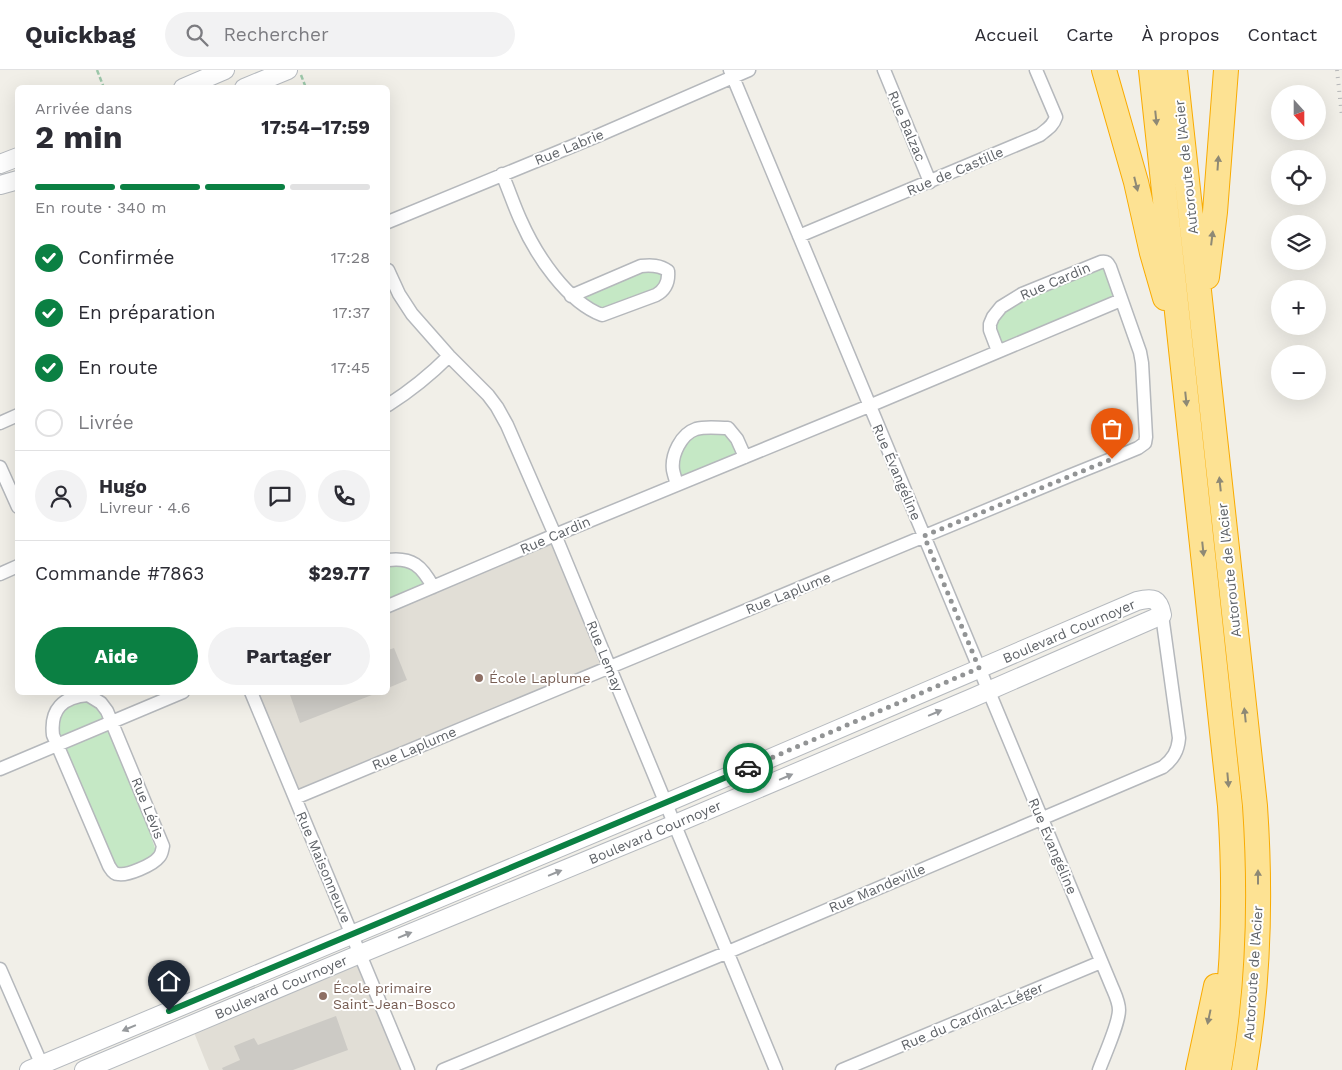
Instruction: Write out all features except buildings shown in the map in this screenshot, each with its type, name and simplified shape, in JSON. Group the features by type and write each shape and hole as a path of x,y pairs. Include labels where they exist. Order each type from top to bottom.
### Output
{"highway":[{"path":"1104,70 1136,182 1152,253 1181,351"},
{"name":"Autoroute de l'Acier","path":"1151,70 1228,783 1232,839 1234,901 1230,979 1219,1070"},
{"name":"Autoroute de l'Acier","path":"1175,70 1256,816 1258,918 1253,1004 1244,1070"},
{"path":"1202,321 1215,212 1226,70"},
{"path":"1198,1070 1234,901"},
{"path":"1253,1004 1253,1070"}],"street":[{"path":"186,85 203,70"},
{"path":"190,85 225,70"},
{"path":"252,85 289,70"},
{"name":"Rue Labrie","path":"390,221 597,136 732,73 749,70"},
{"name":"Rue Balzac","path":"884,70 930,182"},
{"name":"Rue de Castille","path":"799,236 1040,134 1054,124 1056,117 1036,70"},
{"name":"Rue Évangéline","path":"732,73 1112,987 1119,1012 1099,1070"},
{"path":"0,164 15,158"},
{"path":"502,174 521,221 533,244 571,296 586,308 602,315 656,295 662,291 669,278 668,271 662,267 641,266 571,296"},
{"path":"0,185 15,181"},
{"name":"Rue Cardin","path":"390,605 1121,300 1109,264 1105,261 1101,262 1022,294 1001,307 990,324 990,330 998,351"},
{"name":"Rue Lemay","path":"390,274 399,294 412,314 449,356 488,395 503,415 555,535 776,1070"},
{"name":"Rue Laplume","path":"295,798 1138,448 1144,443 1146,437 1142,363 1140,352 1121,300"},
{"path":"390,404 407,392 449,356"},
{"path":"0,423 15,416"},
{"path":"677,485 673,471 674,455 683,438 690,431 699,428 728,428 745,457"},
{"path":"0,467 15,500"},
{"path":"390,560 399,558 411,562 420,568 433,587"},
{"path":"0,574 15,567"},
{"name":"Boulevard Cournoyer","path":"38,1068 666,803 1137,601 1155,600 1160,606 1162,615 675,824 84,1070"},
{"name":"Rue Mandeville","path":"443,1070 728,952 1163,767 1175,754 1179,738 1162,615"},
{"path":"57,745 52,734 51,723 60,704 70,699 88,695 101,703 112,722"},
{"path":"0,769 176,695"},
{"name":"Rue Maisonneuve","path":"253,695 408,1070"},
{"name":"Rue Lévis","path":"57,745 113,872 124,874 140,869 157,859 162,852 163,846 112,722"},
{"name":"Rue du Cardinal-Léger","path":"842,1070 1101,962"},
{"path":"0,969 38,1068"}],"path":[{"path":"97,70 103,85"},
{"path":"289,70 303,85"}],"shaded area":[{"name":"École Laplume","path":"553,539 605,664 297,793 255,695 390,695 390,605"},
{"name":"École primaire Saint-Jean-Bosco","path":"357,961 404,1070 209,1070 193,1030"}],"green space":[{"path":"1102,262 1120,299 998,350 993,317 997,311"},
{"path":"642,268 666,272 661,290 602,314 575,297"},
{"path":"726,430 741,454 675,480 676,461 690,431"},
{"path":"399,560 431,584 390,601 390,562"},
{"path":"87,696 112,722 156,851 155,857 117,873 57,741 57,708"}],"railway":[{"path":"1337,70 1342,117"}],"way so far":[{"path":"748,768 979,668 924,536 1112,459"}],"place":[{"name":"École Laplume","path":"479,678"},
{"name":"École primaire Saint-Jean-Bosco","path":"323,996"}],"route":[{"path":"169,1011 748,768"}]}
